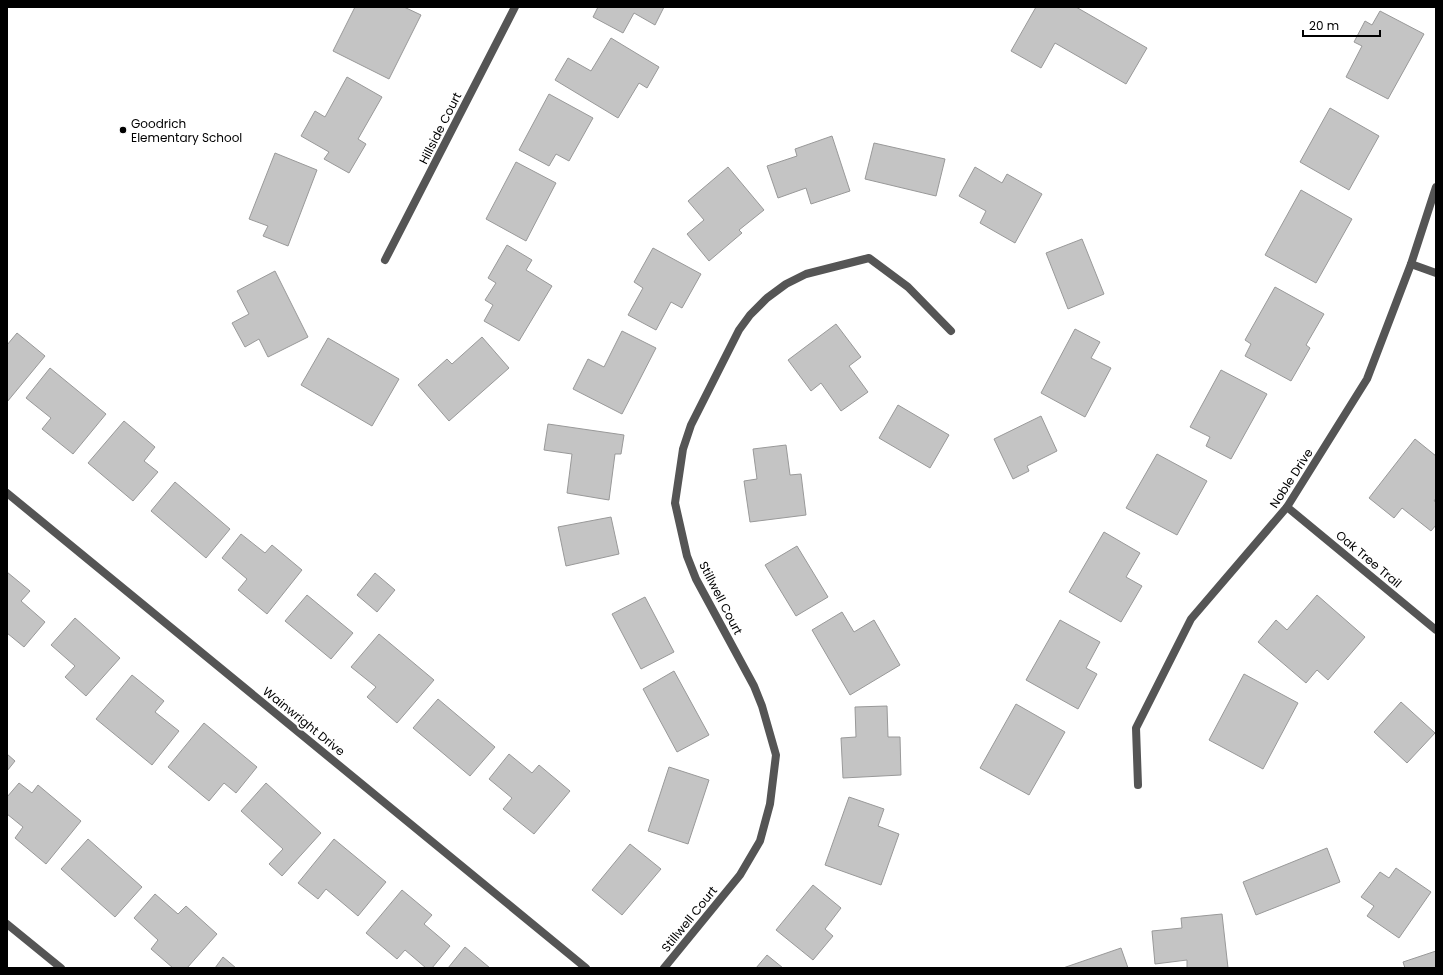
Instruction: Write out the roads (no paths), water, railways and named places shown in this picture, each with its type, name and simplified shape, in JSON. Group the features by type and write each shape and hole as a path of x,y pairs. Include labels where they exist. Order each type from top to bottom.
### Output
{"street":[{"name":"Hillside Court","path":"385,260 515,7"},
{"name":"Noble Drive","path":"1138,785 1136,728 1191,619 1288,507 1367,379 1411,264 1436,187"},
{"name":"Stillwell Court","path":"664,968 740,875 760,841 770,804 776,755 762,706 754,686 696,579 687,556 675,503 683,448 691,425 739,330 750,315 767,298 786,284 806,274 869,258 908,287 951,331"},
{"path":"1411,264 1436,274"},
{"name":"Wainwright Drive","path":"7,493 586,968"},
{"name":"Oak Tree Trail","path":"1288,507 1436,630"},
{"path":"7,924 61,968"}],"place":[{"name":"Goodrich Elementary School","path":"123,130"}]}
